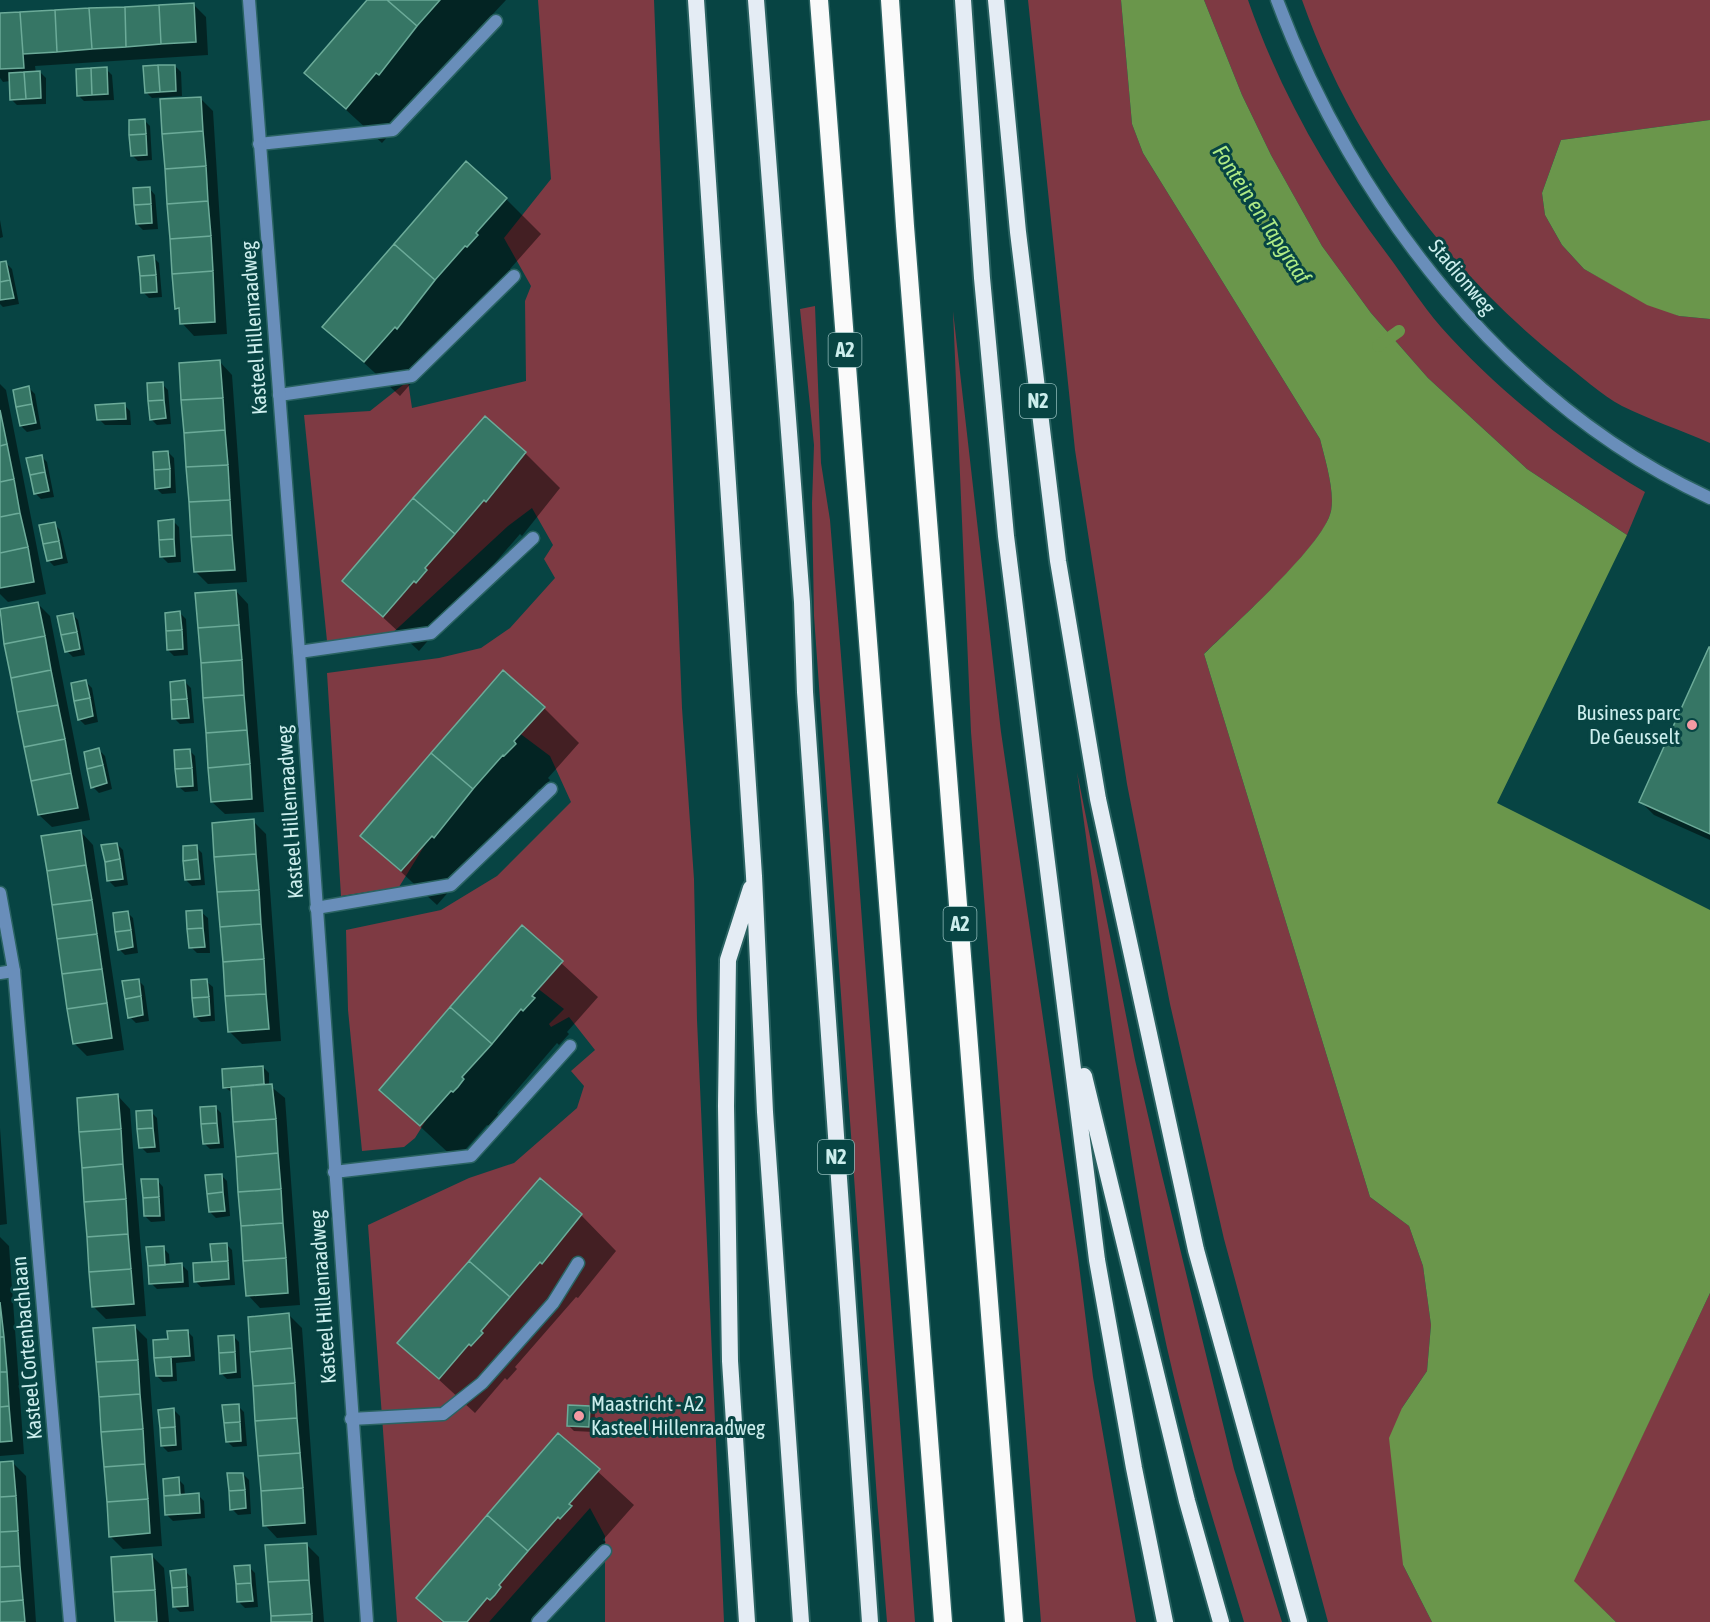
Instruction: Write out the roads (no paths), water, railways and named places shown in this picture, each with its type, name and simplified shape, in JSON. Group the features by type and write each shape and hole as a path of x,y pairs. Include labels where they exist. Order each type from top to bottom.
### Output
{"highway":[{"path":"696,0 754,876 765,1112 801,1622"},
{"name":"N2","path":"756,0 802,602 805,693 870,1622"},
{"name":"A2","path":"819,0 944,1622"},
{"name":"A2","path":"890,0 905,226 1014,1622"},
{"name":"N2","path":"963,0 982,278 1006,536 1097,1260 1134,1468 1165,1622"},
{"name":"N2","path":"996,0 1018,232 1058,561 1098,799 1196,1250 1299,1622"},
{"path":"747,1622 730,1361 727,983 728,960 754,876"},
{"name":"N2","path":"1066,1001 1187,1501 1221,1622"}],"street":[{"name":"Kasteel Hillenraadweg","path":"249,0 299,652 367,1622"},
{"name":"Stadionweg","path":"1277,0 1329,118 1375,195 1447,292 1513,361 1584,420 1624,449 1710,498"},
{"path":"259,144 393,130 496,21"},
{"path":"279,395 412,376 514,276"},
{"path":"299,652 431,633 533,538"},
{"path":"316,908 451,885 551,789"},
{"name":"Kasteel Cortenbachlaan","path":"0,892 14,971 70,1622"},
{"path":"0,973 14,971"},
{"path":"334,1172 471,1156 570,1046"},
{"path":"351,1419 443,1414 482,1383 553,1303 578,1263"},
{"path":"538,1622 605,1551"}],"water":[{"path":"1121,0 1204,0 1242,95 1271,155 1322,246 1371,313 1428,378 1527,469 1627,535 1497,803 1710,910 1710,1293 1574,1581 1616,1622 1432,1622 1403,1565 1389,1438 1402,1408 1427,1371 1431,1325 1423,1266 1409,1226 1370,1197 1204,654 1295,564 1325,526 1332,503 1329,475 1320,439 1143,153 1132,124"},
{"path":"1710,120 1710,319 1679,316 1647,305 1584,269 1562,245 1545,215 1542,193 1561,140"}],"waterway":[{"name":"Fontein en Tapgraaf","path":"1378,346 1399,331"}],"place":[{"name":"Business parc De Geusselt","path":"1692,725"},
{"name":"Maastricht - A2 Kasteel Hillenraadweg","path":"579,1416"}]}
